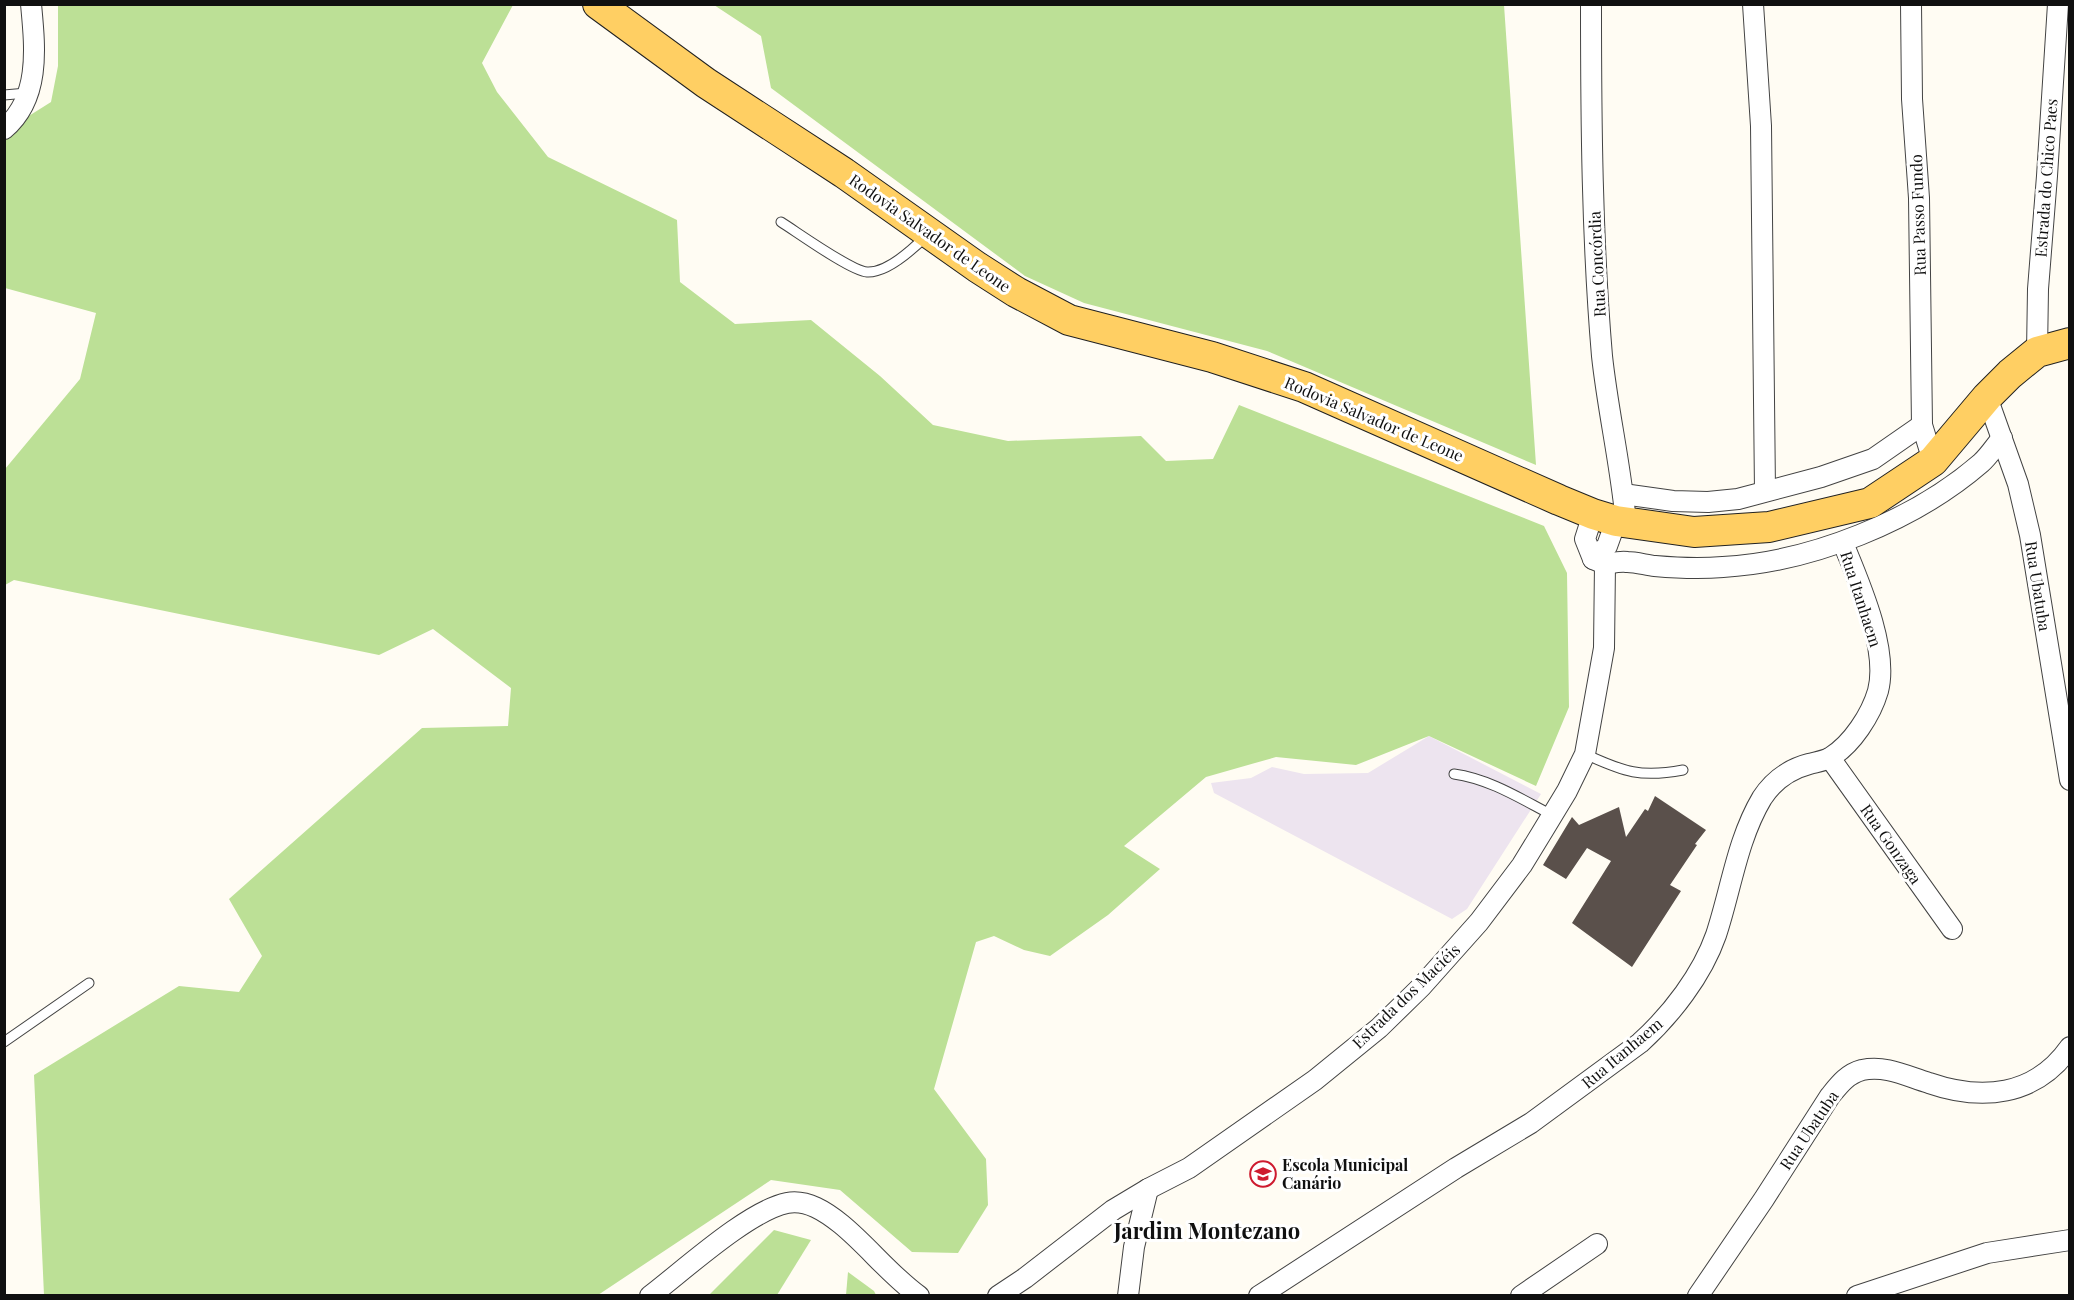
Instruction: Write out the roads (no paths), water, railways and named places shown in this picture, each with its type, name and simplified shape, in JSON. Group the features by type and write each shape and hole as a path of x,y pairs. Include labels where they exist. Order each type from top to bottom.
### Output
{"main road":[{"name":"Rodovia Salvador de Leone","path":"598,4 706,83 844,173 977,267 1016,292 1069,320 1212,357 1304,387 1615,513 1694,532 1769,527 1870,503 1933,461 1987,397 2037,352 2070,343"}],"street":[{"path":"4,129 12,123 29,93 33,71 31,4"},
{"name":"Rua Concórdia","path":"1591,4 1597,288 1615,513"},
{"path":"1753,4 1761,126 1765,491"},
{"name":"Rua Passo Fundo","path":"1911,4 1912,99 1919,198 1922,425 1933,461"},
{"name":"Estrada do Chico Paes","path":"2037,352 2038,289 2058,4"},
{"name":"Rua Ubatuba","path":"1987,397 2018,483 2030,535 2070,780"},
{"path":"1615,513 1674,501 1708,502 1738,499 1821,477 1873,459 1922,425"},
{"path":"1599,561 1628,561 1678,567 1732,567 1778,560 1843,543 1892,521 1944,490 1982,462 2002,438"},
{"name":"Estrada dos Maciéis","path":"998,1296 1113,1210 1189,1168 1315,1080 1379,1028 1421,987 1479,922 1521,865 1586,754 1604,648 1599,561 1586,539 1615,513"},
{"name":"Rua Itanhaem","path":"1259,1296 1456,1168 1532,1123 1613,1064 1656,1029 1687,989 1715,937 1729,883 1745,836 1763,796 1785,774 1830,758 1851,740 1878,692 1881,670 1878,645 1855,572 1843,543"},
{"name":"Rua Gonzaga","path":"1830,758 1952,929"},
{"name":"Rua Ubatuba","path":"1698,1296 1830,1096 1850,1075 1879,1069 1898,1071 1958,1091 1983,1094 2003,1092 2024,1085 2048,1070 2070,1047"},
{"path":"1128,1296 1134,1247 1148,1189"},
{"path":"650,1296 742,1226 769,1210 788,1203 807,1204 823,1211 842,1225 891,1273 919,1296"},
{"path":"1857,1296 1987,1252 2070,1240"},
{"path":"1521,1296 1597,1244"}],"lane":[{"path":"4,95 29,93"},
{"path":"781,222 852,267 868,272 887,266 911,252 930,232"},
{"path":"1586,754 1638,774 1683,770"},
{"path":"1454,774 1499,787 1552,815"},
{"path":"4,1042 89,983"}],"place":[{"name":"Escola Municipal Canário","path":"1263,1174"}],"district":[{"name":"Jardim Montezano","path":"1207,1231"}]}
